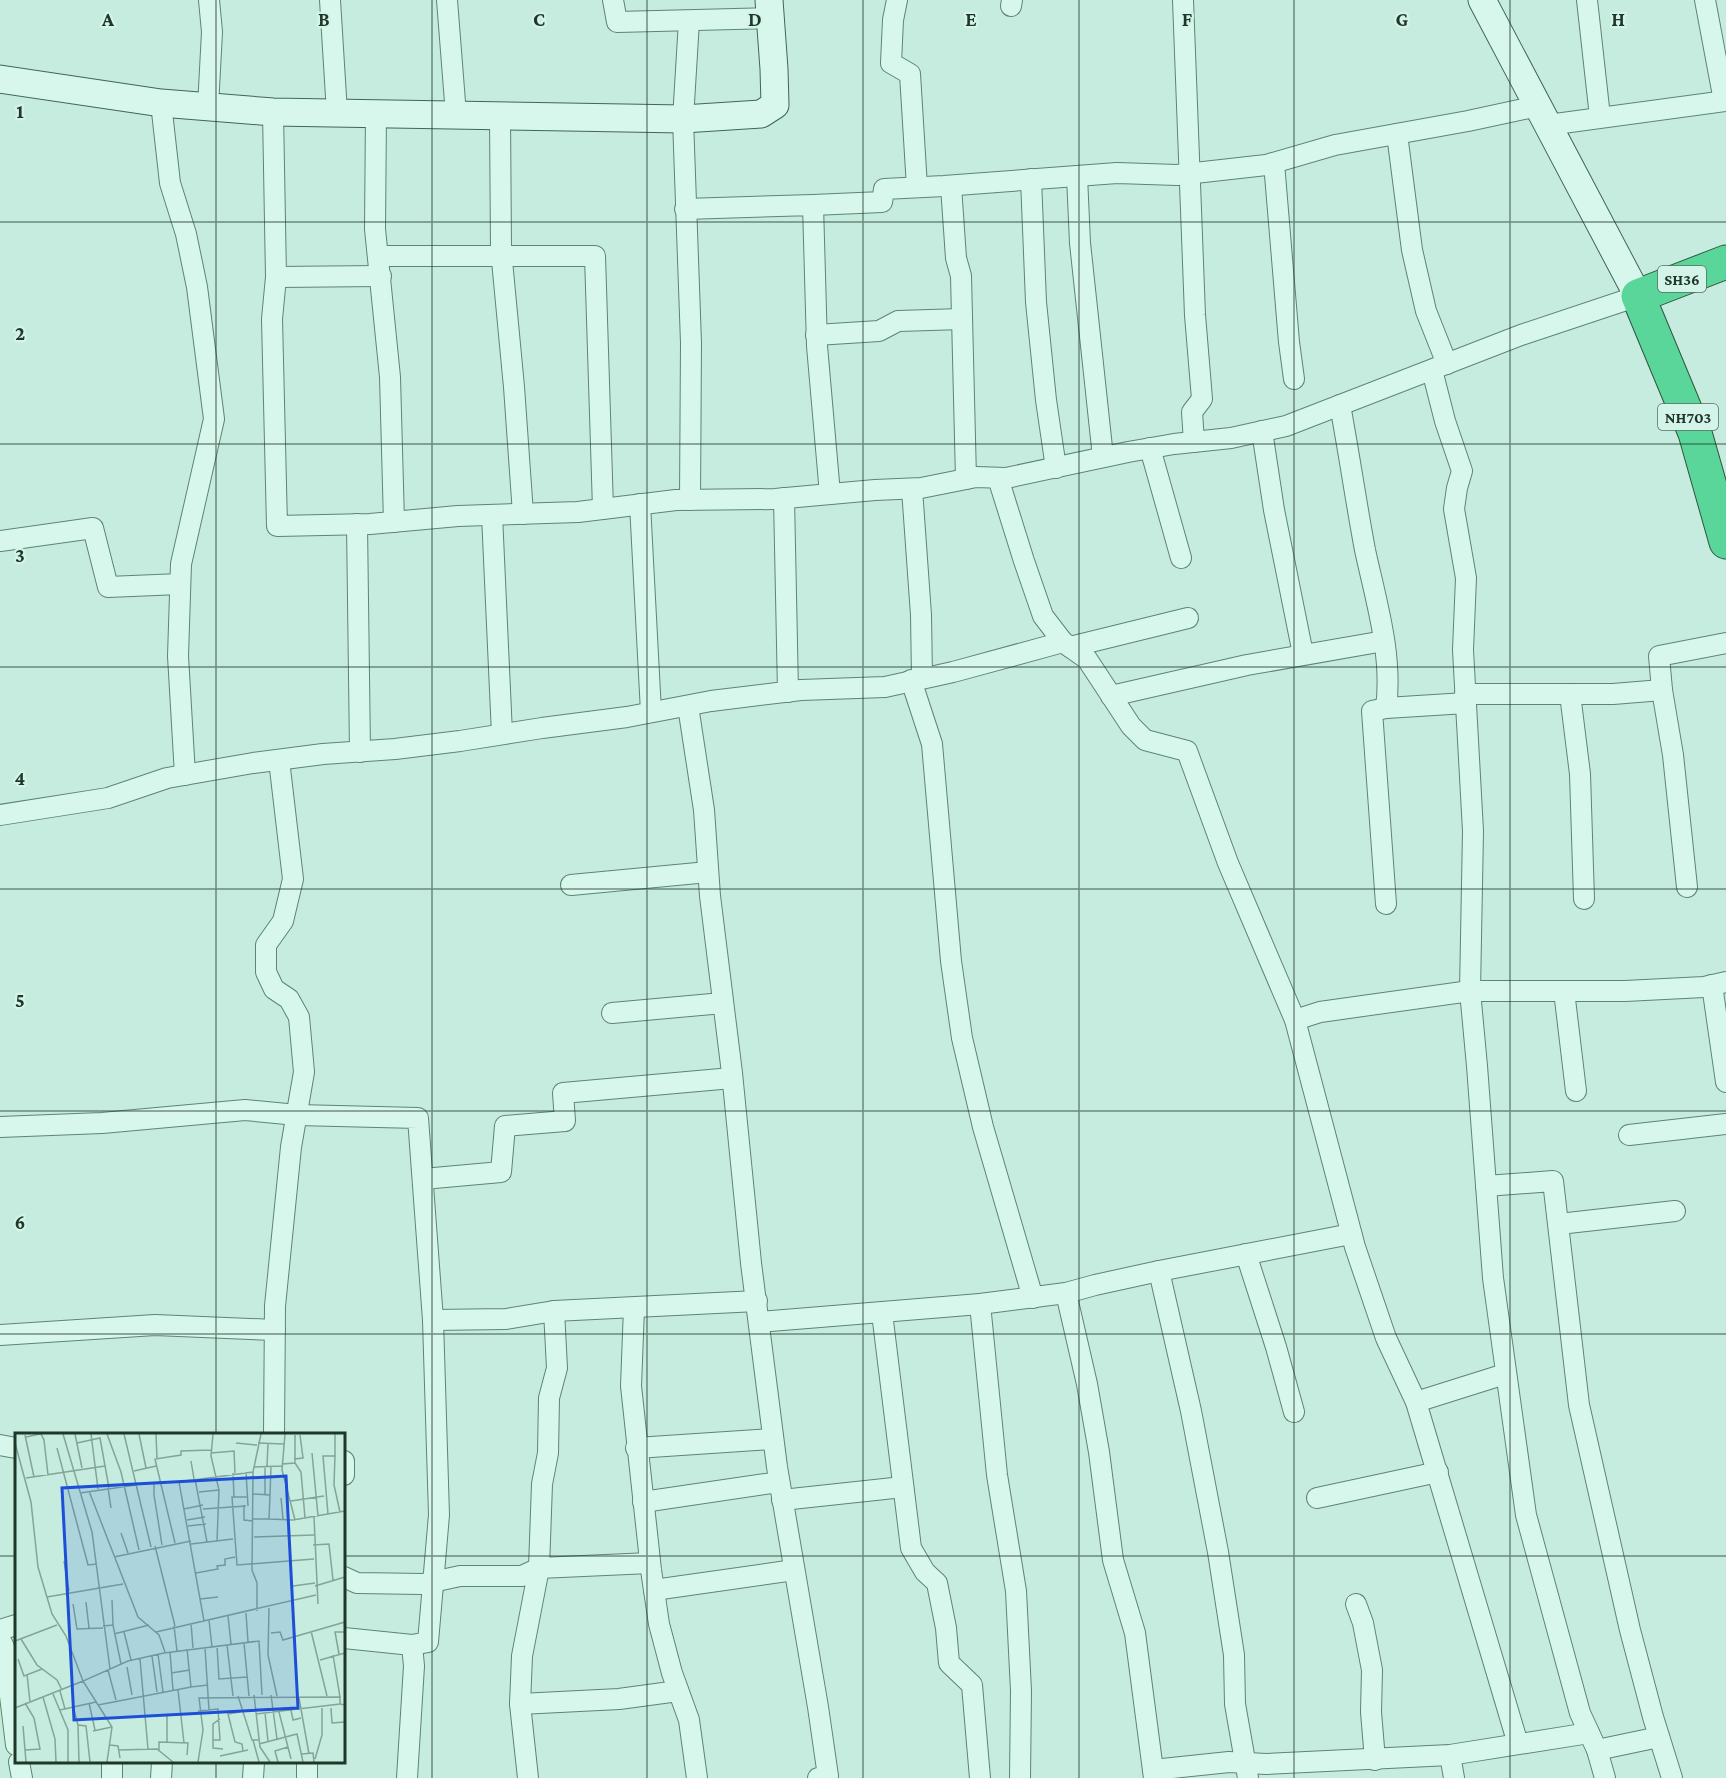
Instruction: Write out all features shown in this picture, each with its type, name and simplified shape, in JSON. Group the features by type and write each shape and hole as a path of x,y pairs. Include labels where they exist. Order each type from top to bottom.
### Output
{"highway":[{"name":"SH36","path":"1638,296 1726,262"},
{"name":"NH703","path":"1638,296 1695,433 1726,542"}],"street":[{"path":"208,107 212,32 209,0"},
{"path":"330,0 337,113"},
{"path":"447,0 456,115"},
{"path":"0,79 161,103 273,112 682,119 761,114 775,105 770,9 689,21 616,22 614,0"},
{"path":"897,0 893,20 891,63 910,74 917,187"},
{"path":"1183,0 1195,315 1202,399 1192,412 1194,442"},
{"path":"273,112 276,277 272,319 278,526 578,512 690,500 784,498 875,489 912,489 976,477 1014,477 1150,448 1231,438 1286,426 1531,331 1638,296 1482,0"},
{"path":"1587,0 1592,27 1600,117"},
{"path":"685,209 882,202 884,189 1118,173 1191,173 1274,163 1335,146 1396,134 1543,115 1600,117 1725,101 1705,0"},
{"path":"689,21 682,119 691,343 690,500"},
{"path":"161,103 170,183 186,234 197,287 214,419 181,564 178,656 185,775"},
{"path":"376,114 375,229 390,377 394,522"},
{"path":"500,116 501,257 514,387 523,514"},
{"path":"1396,134 1412,250 1440,367 1445,421 1462,471 1454,509 1466,578 1463,650 1473,831 1470,991 1492,1278 1526,1515 1580,1713 1593,1741 1605,1778"},
{"path":"1274,163 1294,379"},
{"path":"1077,176 1080,243 1103,457"},
{"path":"1031,179 1036,302 1056,468"},
{"path":"951,186 956,258 961,276 966,479"},
{"path":"813,205 816,335 830,494"},
{"path":"379,256 595,256 603,509"},
{"path":"276,277 381,276"},
{"path":"816,335 879,331 898,321 962,319"},
{"path":"1340,405 1384,641 1388,693 1386,708"},
{"path":"1262,431 1276,521 1303,654"},
{"path":"1150,448 1181,558"},
{"path":"998,478 1023,561 1043,616 1066,645 1086,659 1131,726 1145,740 1187,751 1228,863 1295,1020 1351,1234 1386,1338 1416,1402 1518,1744"},
{"path":"912,489 921,615 917,679 932,744 951,961 962,1038 983,1127 1033,1298"},
{"path":"784,498 788,692"},
{"path":"640,504 651,712"},
{"path":"492,515 502,734"},
{"path":"357,524 360,752"},
{"path":"0,541 93,528 108,587 180,584"},
{"path":"0,815 108,798 167,778 279,760 438,744 788,692 885,687 1188,618"},
{"path":"1111,696 1247,665 1384,641"},
{"path":"1687,887 1673,755 1659,656 1726,643"},
{"path":"1386,904 1372,711 1466,698 1613,694 1662,690"},
{"path":"1570,694 1580,774 1584,899"},
{"path":"688,706 704,810 708,872 773,1438 828,1776 818,1778"},
{"path":"274,1433 275,1306 290,1158 304,1072 299,1017 288,999 274,989 266,972 266,945 283,921 293,879 279,760"},
{"path":"571,885 708,872"},
{"path":"1295,1020 1320,1012 1470,991 1625,991 1719,984 1726,1082"},
{"path":"1564,991 1576,1091"},
{"path":"612,1013 723,1003"},
{"path":"423,1179 501,1172 505,1126 565,1121 563,1093 732,1078"},
{"path":"0,1127 102,1124 245,1110 418,1118 433,1320 439,1515 428,1642 412,1645 345,1638"},
{"path":"1629,1135 1726,1124"},
{"path":"1486,1186 1553,1181 1579,1405 1613,1563 1672,1778"},
{"path":"1558,1224 1675,1211"},
{"path":"759,1322 1033,1298 1351,1234"},
{"path":"1246,1254 1276,1347 1293,1412"},
{"path":"1159,1271 1191,1411 1218,1552 1234,1655 1235,1704 1246,1770"},
{"path":"1066,1293 1097,1440 1113,1560 1135,1634 1153,1774 1229,1762 1246,1770 1266,1764 1368,1766 1518,1744 1659,1737"},
{"path":"433,1320 506,1319 554,1311 757,1301"},
{"path":"980,1304 996,1475 1016,1591 1021,1691 1020,1778"},
{"path":"634,1308 631,1386 650,1563 659,1624 678,1691 689,1720 697,1778"},
{"path":"528,1778 520,1704 522,1656 540,1568 542,1484 548,1453 549,1398 557,1368 554,1311"},
{"path":"882,1313 911,1548 925,1572 937,1583 946,1628 949,1663 972,1685 980,1778"},
{"path":"0,1335 155,1326 275,1330"},
{"path":"1416,1402 1505,1374"},
{"path":"636,1448 773,1438"},
{"path":"0,1445 15,1448"},
{"path":"1317,1498 1438,1472"},
{"path":"643,1502 781,1491 903,1487"},
{"path":"345,1577 357,1583 423,1584 460,1576 522,1576 540,1568 650,1563"},
{"path":"654,1590 794,1570"},
{"path":"1356,1604 1363,1623 1372,1670 1368,1766"},
{"path":"0,1630 15,1625"},
{"path":"0,1639 4,1647 15,1737"},
{"path":"407,1778 414,1666 412,1645"},
{"path":"520,1704 608,1700 655,1696 678,1691"},
{"path":"1450,1755 1454,1778"},
{"path":"20,1763 22,1778"},
{"path":"161,1778 162,1763"},
{"path":"253,1778 254,1763"}]}
